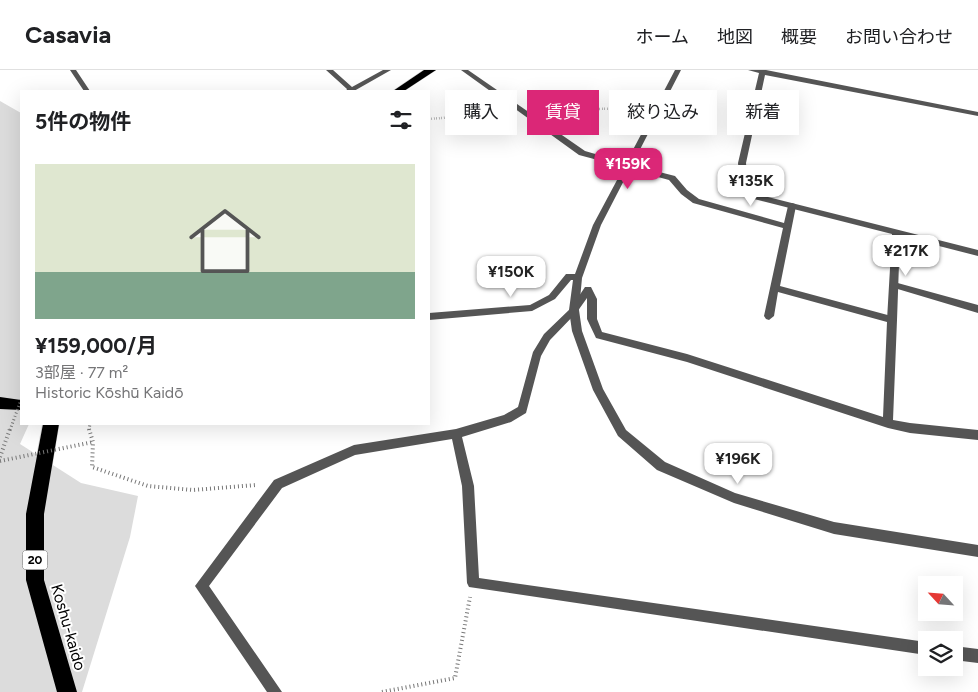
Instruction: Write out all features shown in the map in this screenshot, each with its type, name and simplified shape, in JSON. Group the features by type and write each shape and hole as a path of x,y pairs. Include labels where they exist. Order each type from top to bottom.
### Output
{"highway":[{"path":"400,90 431,70"},
{"name":"Koshu-kaido","path":"51,425 35,514 35,580 68,692"}],"main road":[{"path":"0,403 20,405"}],"street":[{"path":"73,70 86,90"},
{"path":"329,70 350,90 388,70"},
{"path":"678,70 597,225 578,278 574,310 577,331 598,390 622,433 661,466 734,498 834,528 978,552"},
{"path":"751,70 978,114"},
{"path":"763,71 742,163 744,184 753,196 978,253"},
{"path":"467,72 582,153 672,178 684,192 696,201 788,227"},
{"path":"769,316 792,206"},
{"path":"888,422 896,232"},
{"path":"430,317 532,308 552,297 569,276 578,278"},
{"path":"894,285 978,309"},
{"path":"775,288 892,320"},
{"path":"275,692 201,586 278,484 354,450 456,434 507,419 522,410 536,355 547,337 574,310 588,289 592,299 592,319 599,335 687,358 910,428 978,435"},
{"path":"456,434 468,486 473,583 918,648"},
{"path":"963,654 978,656"}],"path":[{"path":"0,456 20,403"},
{"path":"90,425 89,430 93,442 92,467 148,486 193,490 278,484"},
{"path":"0,461 93,442"},
{"path":"382,692 455,678 473,583"}],"shaded area":[{"path":"0,101 20,112 20,425 29,425 20,444 81,483 138,496 130,537 82,692 0,692"}]}
